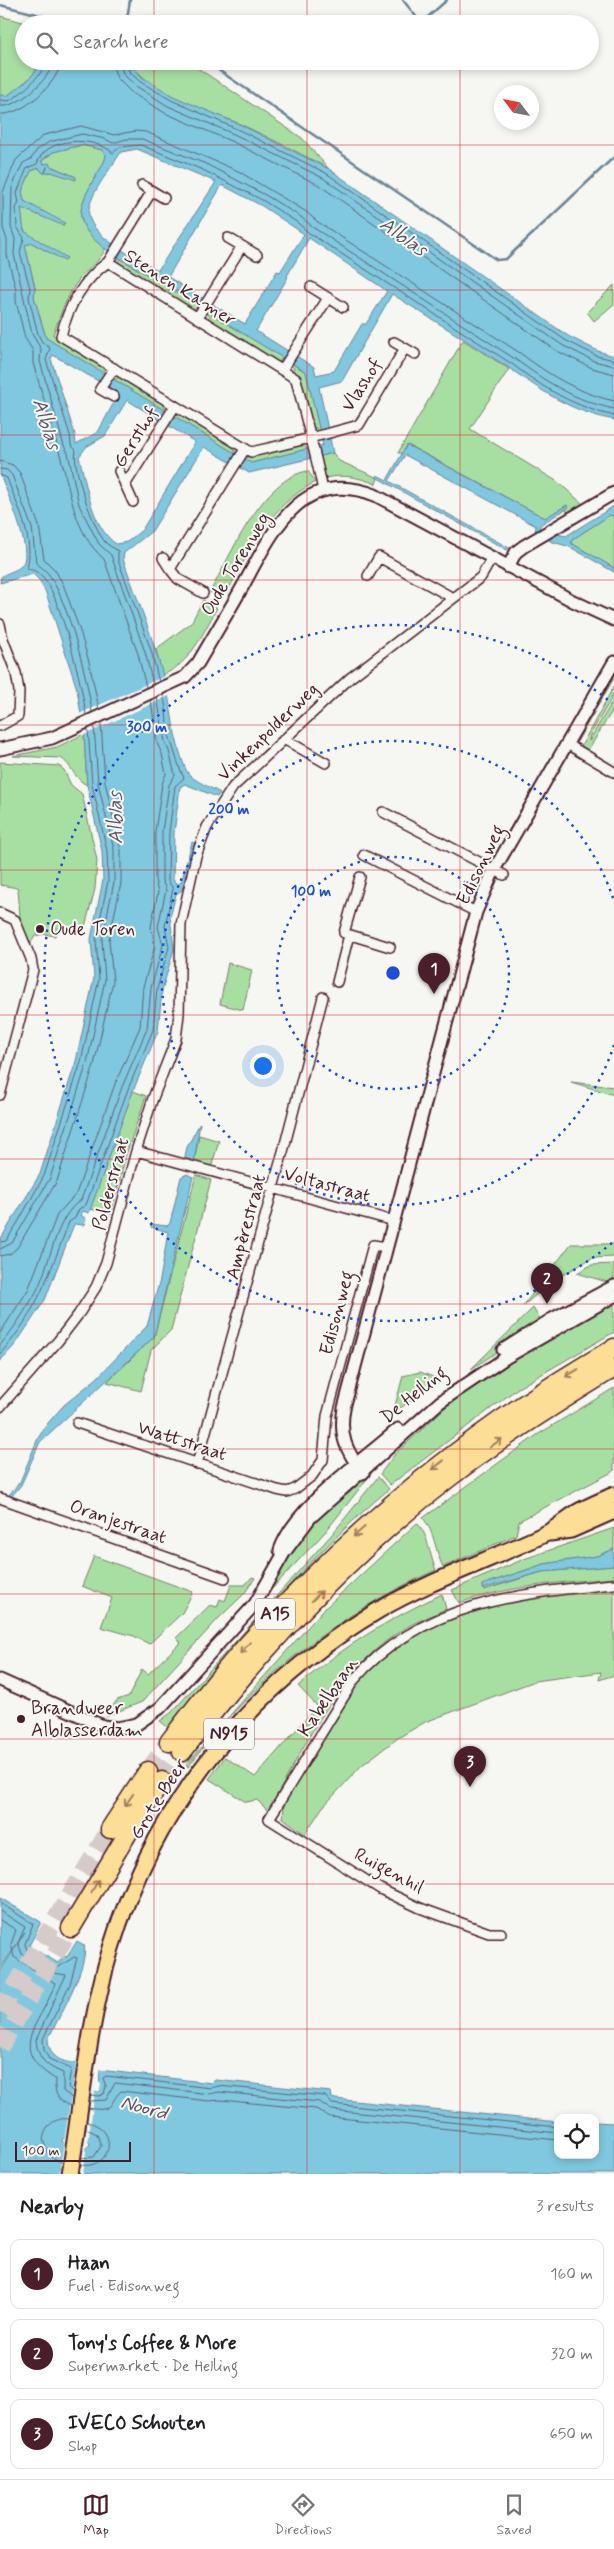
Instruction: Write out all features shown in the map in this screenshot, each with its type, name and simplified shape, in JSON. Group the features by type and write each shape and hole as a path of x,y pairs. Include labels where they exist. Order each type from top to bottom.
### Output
{"highway":[{"name":"A15","path":"406,1502 472,1439 511,1412 614,1348"},
{"name":"A15","path":"176,1747 224,1671 280,1610 351,1539 406,1502 450,1477 533,1418 614,1368"},
{"path":"71,1928 107,1866 155,1776 110,1829"}],"main road":[{"name":"Grote Beer","path":"70,2174 96,2018 111,1948 123,1914 150,1851 165,1823 202,1767 259,1702 328,1643 406,1596 548,1533 578,1512 614,1495"},
{"name":"Grote Beer","path":"548,1533 571,1530 614,1511"}],"street":[{"path":"142,185 164,198"},
{"path":"108,262 152,191"},
{"path":"228,238 257,255"},
{"path":"200,315 242,246"},
{"name":"Stenen Kamer","path":"243,452 61,336 74,300 98,269 108,262 200,315 284,367 296,380 313,440 323,491"},
{"path":"311,288 343,307"},
{"path":"284,367 328,298"},
{"name":"Vlashof","path":"394,342 415,354"},
{"name":"Vlashof","path":"313,440 359,424 405,348"},
{"path":"113,370 100,389 114,397"},
{"name":"Gersthof","path":"125,485 173,409"},
{"path":"170,569 243,452 313,440"},
{"name":"Gersthof","path":"118,471 133,502"},
{"name":"Oude Torenweg","path":"3,749 52,738 186,676 198,663 281,519 305,498 323,491 341,488 375,495 508,567 614,620"},
{"path":"508,567 516,552 524,546 614,493"},
{"path":"368,576 380,556 453,598"},
{"path":"163,558 178,579 203,593"},
{"name":"Vinkenpolderweg","path":"180,940 182,910 196,856 207,827 233,787 288,742 350,678 482,577 492,558"},
{"path":"0,624 20,691 18,716 0,726"},
{"name":"Edisonweg","path":"360,1469 344,1443 341,1423 344,1408 476,912 567,744 614,662"},
{"path":"288,742 326,763"},
{"path":"567,744 614,772"},
{"path":"383,812 499,872"},
{"path":"364,855 476,912"},
{"path":"360,877 344,933 390,947"},
{"path":"0,914 15,920 31,959 32,970 0,1095"},
{"path":"337,982 349,935"},
{"name":"Polderstraat","path":"0,1407 58,1342 96,1287 113,1242 122,1197 153,1098 176,1039 179,1014 180,940"},
{"name":"Ampèrestraat","path":"197,1464 323,997"},
{"name":"Voltastraat","path":"136,1151 394,1221"},
{"name":"Edisonweg","path":"277,1490 287,1492 295,1489 321,1465 331,1403 373,1245 387,1247"},
{"name":"De Helling","path":"0,1680 103,1726 123,1728 137,1724 160,1708 255,1604 274,1570 310,1518 405,1424 478,1367 552,1319 614,1286"},
{"name":"De Helling","path":"360,1469 468,1383 544,1334 614,1296"},
{"path":"331,1403 344,1408"},
{"name":"Wattstraat","path":"77,1423 277,1490"},
{"name":"Oranjestraat","path":"0,1498 225,1578"},
{"name":"Kabelbaan","path":"269,1819 345,1694 366,1666 394,1643 456,1612 499,1598 547,1590 614,1584"},
{"name":"Ruigenhil","path":"269,1819 388,1893 420,1908 489,1933 501,1933"}],"green space":[{"path":"0,16 15,20 15,70 36,70 29,79 7,96 0,95"},
{"path":"136,70 200,70 302,138 329,169 240,124 179,99 150,83"},
{"path":"82,145 102,150 106,155 84,198 81,216 87,231 105,249 100,258 80,278 71,291 53,335 104,367 103,370 106,375 46,338 34,297 35,288 25,245 32,243 65,261 26,233 22,226 21,207 64,225 24,201 22,191 31,171 39,168 43,173 51,172 76,177 41,162 53,152"},
{"path":"116,256 200,307 199,309 196,307 193,311 117,264 119,260 115,258"},
{"path":"614,285 614,304 594,321 587,312"},
{"path":"207,311 285,359 281,359 278,363 207,320 210,316 205,313"},
{"path":"463,340 509,369 470,429 558,482 584,505 570,513 565,510 568,508 567,505 545,518 408,445 402,453 398,453"},
{"path":"291,363 306,372 320,432 317,432 316,428 312,429 300,377 292,372 294,368 290,365"},
{"path":"119,376 167,404 164,408 168,410 167,412 112,378 116,379"},
{"path":"180,413 236,447 234,450 238,453 236,454 174,416"},
{"path":"302,444 307,449 251,463 243,458"},
{"path":"333,453 339,461 378,478 376,484 351,477 325,478 320,456"},
{"path":"308,471 315,482 299,492 273,516 254,544 227,592 213,594 210,592 238,539 262,503 276,488 291,477"},
{"path":"610,515 614,517 614,568 571,543 573,539"},
{"path":"203,600 217,608 188,656 172,670 162,675 156,649 191,623"},
{"path":"614,671 614,678 577,742 576,736"},
{"path":"614,686 614,694 590,735 589,741 614,699 614,708 587,752 580,748"},
{"path":"84,734 87,785 79,779 61,758 13,756 57,747"},
{"path":"0,762 59,766 64,770 71,785 82,794 97,860 95,889 83,934 57,928 55,936 44,934 35,936 28,948 21,930 18,888 0,885"},
{"path":"228,963 252,970 243,1010 220,1004"},
{"path":"571,1082 614,1087 614,1095"},
{"path":"133,1091 146,1096 126,1155 111,1214 90,1209"},
{"path":"199,1135 219,1141 211,1168 194,1163"},
{"path":"196,1175 211,1180 171,1330 151,1350 141,1391 107,1382 154,1337"},
{"path":"571,1244 614,1244 614,1257 592,1258 552,1281 523,1306"},
{"path":"614,1264 614,1281 610,1283 577,1273 591,1265"},
{"path":"614,1304 614,1332 518,1388 390,1485 380,1474 395,1454 463,1391 483,1376 591,1314"},
{"path":"533,1308 542,1323 471,1369"},
{"path":"420,1372 441,1380 393,1413 403,1376"},
{"path":"614,1388 614,1471 519,1521 516,1535 443,1567 430,1529 423,1518 537,1435"},
{"path":"378,1465 326,1531 268,1593 297,1541 324,1509 348,1494"},
{"path":"378,1477 389,1489 329,1544 301,1573 247,1634 170,1729 160,1721 172,1712 334,1532"},
{"path":"417,1523 424,1533 436,1570 365,1607 299,1652 240,1706 213,1735 188,1767 186,1765 322,1611"},
{"path":"614,1528 614,1549 597,1556 544,1564 482,1585 484,1590 542,1572 613,1566 614,1558 614,1578 555,1583 497,1592 459,1603 452,1590 524,1559"},
{"path":"94,1556 193,1592 182,1613 149,1644 134,1636 101,1627 112,1598 82,1586"},
{"path":"252,1577 255,1578 244,1594 219,1618 142,1702 106,1716 117,1700 129,1696 142,1669 148,1674 181,1642 176,1638 210,1605 217,1607 220,1599 225,1601 231,1585 245,1585"},
{"path":"614,1588 614,1675 599,1680 601,1672 535,1681 425,1722 398,1738 362,1765 322,1808 305,1834 283,1818 284,1804 318,1744 351,1692 372,1666 398,1645 426,1629 486,1608 549,1596"},
{"path":"442,1594 446,1609 399,1632 366,1659 349,1678 319,1720 268,1811 257,1800 246,1802 209,1779 225,1757 255,1777 317,1706 298,1686 349,1646 403,1613"}],"water":[{"name":"Alblas","path":"36,70 136,70 142,77 173,96 241,125 329,169 568,336 598,351 614,356 614,420 584,412 558,400 392,294 342,381 319,387 333,453 249,473 204,447 152,531 124,553 123,559 159,660 175,734 184,764 191,776 220,793 217,797 185,784 180,787 174,833 173,880 177,884 181,883 192,842 195,843 182,890 176,894 170,917 174,949 162,990 158,1031 133,1091 89,1213 83,1211 81,1215 86,1219 84,1225 74,1224 45,1300 15,1345 0,1361 0,1240 40,1174 76,1061 94,978 91,939 103,880 102,851 87,785 84,734 77,689 46,593 40,581 33,574 0,583 1,577 20,567 25,558 18,521 0,474 0,95 7,96 29,79","holes":["82,145 102,150 106,155 105,161 89,188 82,207 81,216 87,231 105,249 306,372 323,445 251,463 46,338 34,297 35,288 25,245 32,243 65,261 67,258 24,231 21,208 62,225 65,223 24,201 22,191 31,171 39,168 43,173 51,172 76,180 76,177 50,166 49,163 44,164 41,161 53,152","137,149 216,182 158,270 126,253 104,237 95,228 90,219 89,209 91,202 102,180 121,152","222,185 262,206 304,234 280,272 277,271 245,324 168,277","309,238 387,291 366,324 362,324 334,371 316,375 314,367 256,331","53,355 119,393 98,432 76,444 75,435 51,359","127,400 195,442 142,530 127,542 116,544 101,527 95,516 79,457 86,447 105,436"]},
{"path":"407,445 545,518 567,505 568,508 541,524 538,531 527,539 535,532 536,526 405,455 389,481 509,548 507,550 376,477 377,475 387,480"},
{"path":"614,506 614,517 610,515 573,539 571,543 614,568 614,572 570,547 550,541 547,537 557,534 566,536"},
{"path":"200,1123 194,1163 184,1161 187,1147"},
{"path":"187,1174 193,1177 154,1337 40,1442 21,1485 11,1497 8,1496 20,1482 38,1438 48,1423 64,1405 97,1378 147,1326 160,1280 168,1232 151,1227 151,1224 167,1226 170,1223 181,1177"},
{"path":"614,1549 613,1566 542,1572 482,1589 482,1585 544,1564 597,1556"},
{"name":"Noord","path":"0,1898 41,1922 29,1946 58,1963 64,1956 67,1957 77,1941 84,1945 85,1953 78,1978 48,2039 51,2050 56,2057 65,2062 77,2063 74,2082 100,2091 99,2070 212,2083 215,2080 331,2092 332,2098 335,2099 554,2122 554,2159 599,2159 599,2122 614,2123 614,2174 0,2174 0,1972 25,1932 0,1969","holes":["65,2137 88,2141 90,2144 87,2148 64,2144 62,2140"]}],"pier":[{"path":"165,676 171,695 82,736 79,714"},
{"path":"79,2061 76,2085 98,2088 95,2080 97,2069 100,2067 98,2080 101,2085 100,2091 95,2091 88,2144 65,2141 87,2144 83,2174 59,2174 76,2063"}],"waterway":[{"path":"128,15 130,0"},
{"path":"403,0 415,15"},
{"path":"430,15 447,0"},
{"path":"0,5 41,15"},
{"path":"218,70 497,260 506,259 614,157"}],"ferry route":[{"path":"45,172 48,165"}],"tunnel":[{"path":"148,1771 169,1742"},
{"path":"162,1781 182,1752"},
{"path":"0,2012 110,1829"},
{"path":"0,2047 71,1928"}],"place":[{"name":"Oude Toren","path":"40,929"},
{"name":"Haan","path":"434,994"},
{"name":"Tony's Coffee & More","path":"547,1304"},
{"name":"Brandweer Alblasserdam","path":"21,1719"},
{"name":"IVECO Schouten","path":"470,1787"}]}
